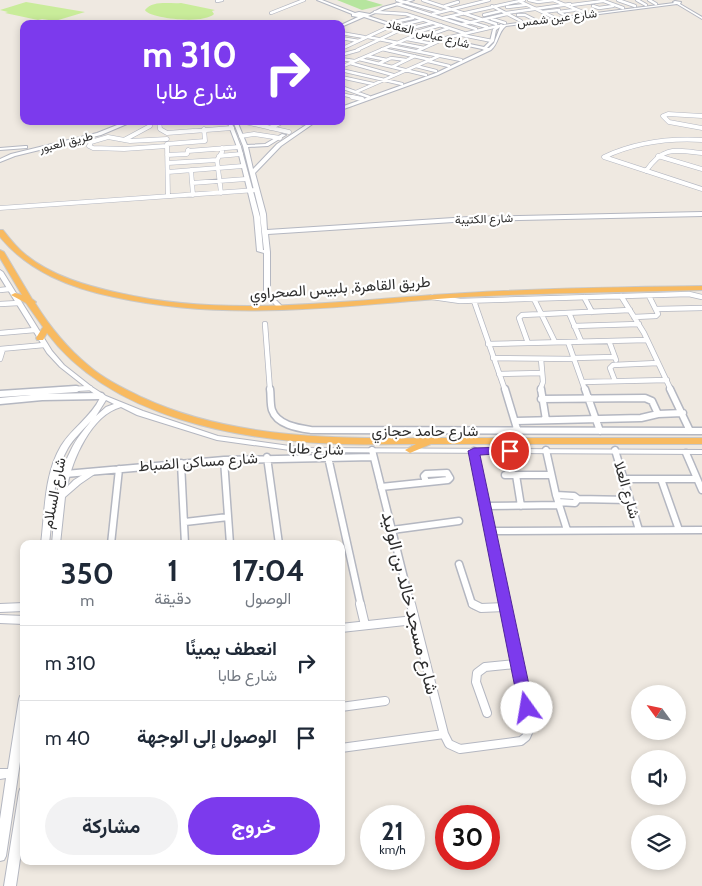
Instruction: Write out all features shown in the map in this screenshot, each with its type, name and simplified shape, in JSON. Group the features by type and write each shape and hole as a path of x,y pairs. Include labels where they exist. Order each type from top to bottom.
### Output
{"highway":[{"name":"طريق القاهرة, بلبيس الصحراوي","path":"0,232 19,254 44,271 72,283 112,295 159,304 194,308 281,308 530,292 702,288"},
{"path":"0,253 47,327 61,345 89,370 106,382 132,396 182,416 234,429 294,438 340,441 702,441"},
{"path":"15,296 32,302"},
{"path":"40,338 47,327"},
{"path":"410,450 432,441"}],"street":[{"path":"217,1 222,0"},
{"path":"271,13 304,0"},
{"path":"319,0 354,15 366,15 400,1 441,12"},
{"name":"شارع عباس العقاد","path":"329,0 402,30 444,39"},
{"path":"345,24 400,1 412,0"},
{"path":"423,0 499,25"},
{"path":"472,0 492,6 522,21"},
{"path":"398,26 441,12 489,0"},
{"path":"443,18 524,0"},
{"path":"529,0 541,2 561,11 559,12 566,16"},
{"path":"541,2 553,0 568,4 577,9"},
{"path":"560,0 589,14"},
{"path":"590,3 602,0 623,8"},
{"path":"608,3 619,0 635,6"},
{"path":"637,0 646,5"},
{"path":"649,0 656,4"},
{"path":"400,1 410,8"},
{"path":"450,1 470,5"},
{"path":"450,1 454,3"},
{"path":"518,1 554,17"},
{"path":"496,20 523,11 580,1 602,7"},
{"path":"676,1 702,16"},
{"name":"شارع عين شمس","path":"345,106 449,66 489,48 494,30 499,25 505,23 589,14 676,1"},
{"name":"شارع عين شمس","path":"345,107 437,74 489,48 498,41 501,28 505,25 676,1"},
{"path":"416,5 430,2"},
{"path":"431,9 458,2"},
{"path":"568,4 586,2"},
{"path":"501,4 511,9"},
{"path":"507,7 545,4"},
{"path":"542,12 598,5"},
{"path":"593,6 615,5"},
{"path":"416,9 424,7"},
{"path":"384,8 423,19 462,34 492,41"},
{"path":"391,12 410,8 416,9 478,30"},
{"path":"484,15 518,8 535,20"},
{"path":"479,9 494,12"},
{"path":"470,15 487,11"},
{"path":"375,12 391,12 423,19"},
{"path":"477,13 505,23"},
{"path":"463,24 509,15 547,14"},
{"path":"345,20 354,15"},
{"path":"448,16 488,27"},
{"path":"345,47 390,25 415,17"},
{"path":"408,29 453,21"},
{"path":"345,65 436,24"},
{"name":"شارع عباس العقاد","path":"390,25 489,48"},
{"path":"405,54 444,39 499,25"},
{"path":"429,35 449,28"},
{"path":"345,54 402,30"},
{"path":"345,35 381,39 424,48"},
{"path":"345,37 359,40"},
{"path":"406,39 433,44"},
{"path":"345,43 351,44"},
{"path":"390,46 461,60"},
{"path":"345,48 374,53"},
{"path":"382,49 449,66"},
{"path":"379,58 393,52"},
{"path":"367,56 388,60"},
{"path":"381,72 415,56"},
{"path":"356,92 439,56"},
{"path":"380,63 396,58 406,60"},
{"path":"359,59 426,75"},
{"path":"345,60 354,61"},
{"path":"350,63 394,75"},
{"path":"350,72 363,66"},
{"path":"416,66 436,71"},
{"path":"345,71 402,84"},
{"path":"350,79 359,74"},
{"path":"345,78 373,84"},
{"path":"345,86 360,81"},
{"path":"345,88 370,96"},
{"path":"345,95 362,99"},
{"path":"701,128 667,122 663,115 702,116"},
{"name":"طريق العبور","path":"0,161 18,151 85,134 109,125"},
{"name":"طريق العبور","path":"0,149 18,151 87,138 121,125"},
{"path":"157,135 158,125"},
{"path":"176,125 177,130"},
{"path":"166,132 233,125"},
{"path":"233,125 241,136 243,166 264,251 267,294 281,308"},
{"path":"233,125 253,172 266,232 264,251"},
{"path":"258,125 288,132"},
{"path":"270,128 276,125"},
{"path":"167,155 186,154 188,151 266,145 300,125"},
{"path":"253,172 278,145 308,125"},
{"path":"123,140 150,126 167,143 204,142 205,139"},
{"path":"204,129 166,132 143,141 123,140 108,136 91,142 88,145 93,148 142,148 205,139"},
{"path":"204,129 205,139"},
{"path":"166,132 168,196"},
{"path":"134,141 135,134"},
{"path":"241,136 254,134 280,138"},
{"path":"87,138 92,140 91,142"},
{"path":"702,140 676,139 646,142 604,157 702,189"},
{"path":"142,148 143,141"},
{"path":"186,143 188,151"},
{"path":"221,192 218,158 222,148"},
{"path":"646,171 658,156 675,152 702,153"},
{"path":"168,163 241,154"},
{"path":"658,156 702,169"},
{"path":"168,172 243,166"},
{"path":"191,170 193,195"},
{"path":"192,182 246,179"},
{"path":"0,208 256,190"},
{"name":"شارع الكتيبة","path":"266,232 477,219 702,214"},
{"name":"شارع طابا","path":"1,275 40,338 62,366 90,388 120,405 191,431 244,443 304,450 373,453 410,450 702,452"},
{"path":"0,290 15,296"},
{"path":"430,297 474,301 689,294 702,297"},
{"path":"0,304 15,296"},
{"path":"621,296 639,324 690,431"},
{"path":"634,317 656,316 659,313 649,296"},
{"path":"584,297 592,312"},
{"path":"534,299 555,342"},
{"path":"474,301 516,421 518,432"},
{"path":"656,309 702,308"},
{"path":"528,343 519,317 541,314 630,310"},
{"path":"569,313 580,341"},
{"name":"شارع حامد حجازي","path":"265,324 272,410 277,418 290,426 311,430 702,431"},
{"path":"574,326 639,324"},
{"path":"0,332 40,338"},
{"path":"0,359 2,349 40,338"},
{"path":"488,344 647,340"},
{"path":"609,341 618,364"},
{"path":"568,342 600,431"},
{"path":"493,358 615,357"},
{"path":"540,359 543,382 540,391 546,420"},
{"path":"615,381 610,368 618,364 658,363"},
{"path":"499,374 542,374"},
{"path":"582,382 667,380"},
{"path":"0,394 90,388"},
{"path":"42,397 44,391"},
{"path":"0,401 42,397 103,396"},
{"name":"شارع السلام","path":"56,540 61,496 70,456 76,443 101,409 103,396"},
{"path":"541,400 645,398 652,401 658,414"},
{"name":"شارع السلام","path":"46,540 54,475 59,457 66,444 101,409 120,405"},
{"path":"516,421 641,418 658,414 683,413"},
{"path":"546,450 558,504 567,530"},
{"name":"شارع العلا","path":"615,450 639,530"},
{"path":"345,747 444,734 449,744 460,749 521,741 529,733 530,723 516,664 474,451"},
{"path":"686,452 702,490"},
{"name":"شارع مساكن الضباط","path":"54,475 181,462 267,457 328,457 373,453"},
{"name":"شارع مسجد خالد بن الوليد","path":"373,453 444,734"},
{"path":"267,457 278,540"},
{"path":"328,457 365,625"},
{"path":"224,460 230,540"},
{"path":"181,462 185,540"},
{"path":"111,540 119,469"},
{"path":"61,496 77,482 95,471"},
{"path":"505,475 551,475"},
{"path":"516,475 521,506"},
{"path":"624,480 696,479"},
{"path":"661,480 680,530"},
{"path":"381,487 426,482"},
{"path":"556,495 574,496 578,499 629,500"},
{"path":"485,506 558,504 575,502 578,499"},
{"path":"185,522 228,517"},
{"path":"392,530 459,521"},
{"path":"490,531 702,530"},
{"path":"459,564 472,604 481,608 505,607"},
{"path":"0,608 20,607"},
{"path":"0,619 20,620"},
{"path":"345,628 414,620"},
{"path":"487,713 476,682 477,673 485,668 516,664"},
{"path":"345,706 384,701"},
{"path":"0,856 20,726"},
{"path":"0,774 13,773"},
{"path":"10,886 20,818"}],"green space":[{"path":"337,0 366,0 383,5 362,10"},
{"path":"26,2 85,12 58,20 38,20 5,13 8,12 0,10"},
{"path":"162,3 181,3 215,10 212,11 214,14 208,17 188,20 156,16 145,10 152,5"}],"route":[{"path":"510,451 474,451 516,664 527,708"}]}
